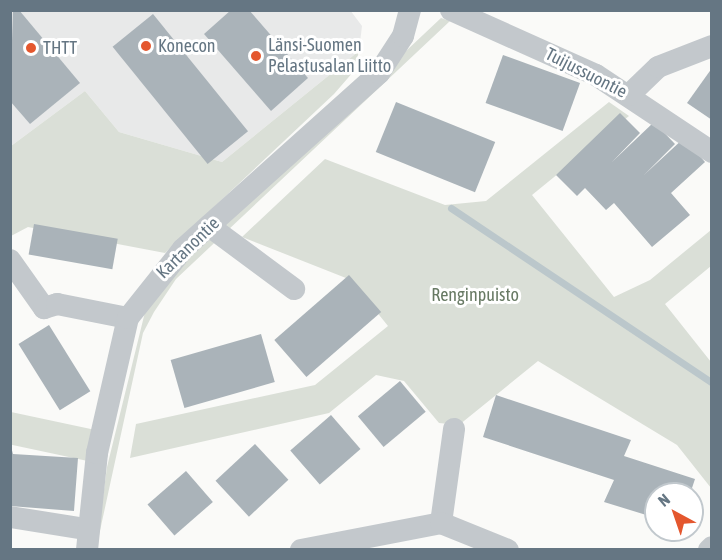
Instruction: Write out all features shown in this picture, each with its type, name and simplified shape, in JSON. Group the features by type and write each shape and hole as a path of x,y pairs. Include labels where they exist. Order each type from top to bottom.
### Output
{"street":[{"name":"Kartanontie","path":"86,539 112,370 128,318 162,271 379,73 403,36 410,10"},
{"name":"Tuijussuontie","path":"451,10 561,57 629,94 711,152"},
{"path":"629,94 658,67 711,46"},
{"path":"209,226 294,289"},
{"path":"10,260 44,308 57,304 128,318"},
{"path":"441,524 454,429"},
{"path":"10,517 86,539"},
{"path":"301,549 441,524 508,549"}],"shaded area":[{"path":"350,10 362,26 359,51 222,162 119,132 85,91 11,146 11,11"}],"green space":[{"path":"441,18 450,21 176,279 154,312 143,333 96,549 107,467 145,312 182,262"},
{"path":"359,51 354,71 334,94 165,253 28,227 11,236 11,146 85,91 119,132 222,162"},
{"name":"Renginpuisto","path":"609,102 629,116 532,195 614,297 650,280 711,230 711,266 665,304 711,362 711,488 677,445 538,361 459,425 439,423 404,381 376,375 329,413 130,458 136,424 315,385 388,326 351,280 242,237 325,159 445,205 486,201"},
{"path":"11,412 93,429 87,461 10,445"}],"building":[{"name":"THTT","path":"13,10 19,10 80,83 30,124 10,101"},
{"name":"Länsi-Suomen Pelastusalan Liitto","path":"231,10 249,10 308,78 271,111 204,34"},
{"path":"153,14 248,131 208,164 113,47"},
{"path":"503,55 580,83 563,131 486,103"},
{"path":"712,68 712,120 687,103"},
{"path":"396,102 495,142 475,192 376,152"},
{"path":"620,113 640,133 612,162 654,122 675,144 644,175 684,138 705,162 671,193 690,215 652,247 614,203 606,210 585,188 577,196 556,175"},
{"path":"34,224 118,239 112,269 29,255"},
{"path":"349,275 381,312 306,377 274,340"},
{"path":"49,325 90,391 60,410 18,344"},
{"path":"261,334 275,382 184,408 171,360"},
{"path":"400,381 426,412 384,447 358,416"},
{"path":"496,395 631,440 624,456 695,479 694,482 644,482 644,514 604,502 614,480 483,437"},
{"path":"331,415 361,449 320,484 290,450"},
{"path":"10,443 13,454 78,458 74,511 10,506"},
{"path":"255,444 288,480 249,517 216,481"},
{"path":"186,471 213,502 174,535 148,504"}],"waterway":[{"path":"451,208 712,383"}],"place":[{"name":"Konecon","path":"146,46"},
{"name":"THTT","path":"31,48"},
{"name":"Länsi-Suomen Pelastusalan Liitto","path":"256,56"}]}
